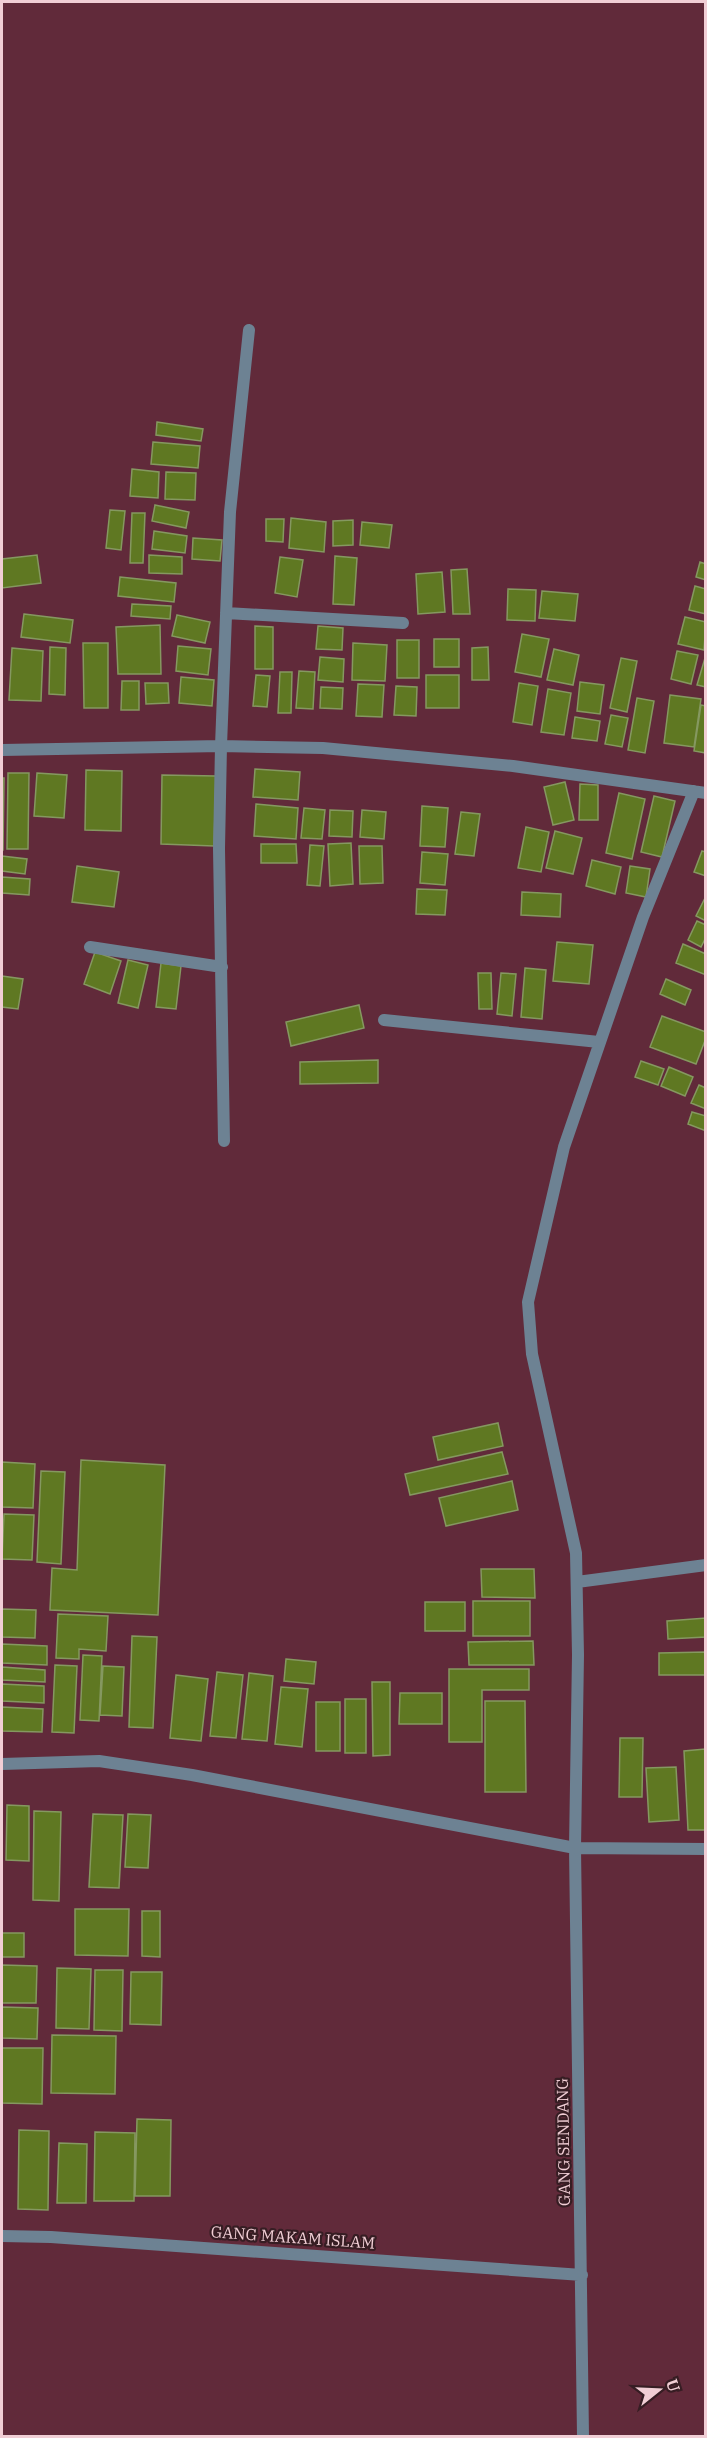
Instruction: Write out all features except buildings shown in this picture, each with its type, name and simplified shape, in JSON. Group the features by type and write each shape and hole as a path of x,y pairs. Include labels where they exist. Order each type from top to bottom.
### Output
{"street":[{"path":"224,1141 219,849 221,746 230,512 249,330"},
{"path":"226,613 403,623"},
{"path":"2,750 221,746 323,748 513,766 700,792"},
{"name":"GANG SENDANG","path":"584,2436 574,1848 578,1655 576,1553 532,1354 528,1302 564,1147 599,1042 643,916 700,792"},
{"path":"90,947 222,967"},
{"path":"384,1020 599,1042"},
{"path":"577,1582 705,1565"},
{"path":"2,1764 99,1761 192,1775 574,1848 705,1849"},
{"name":"GANG MAKAM ISLAM","path":"2,2236 51,2237 582,2276"}]}
